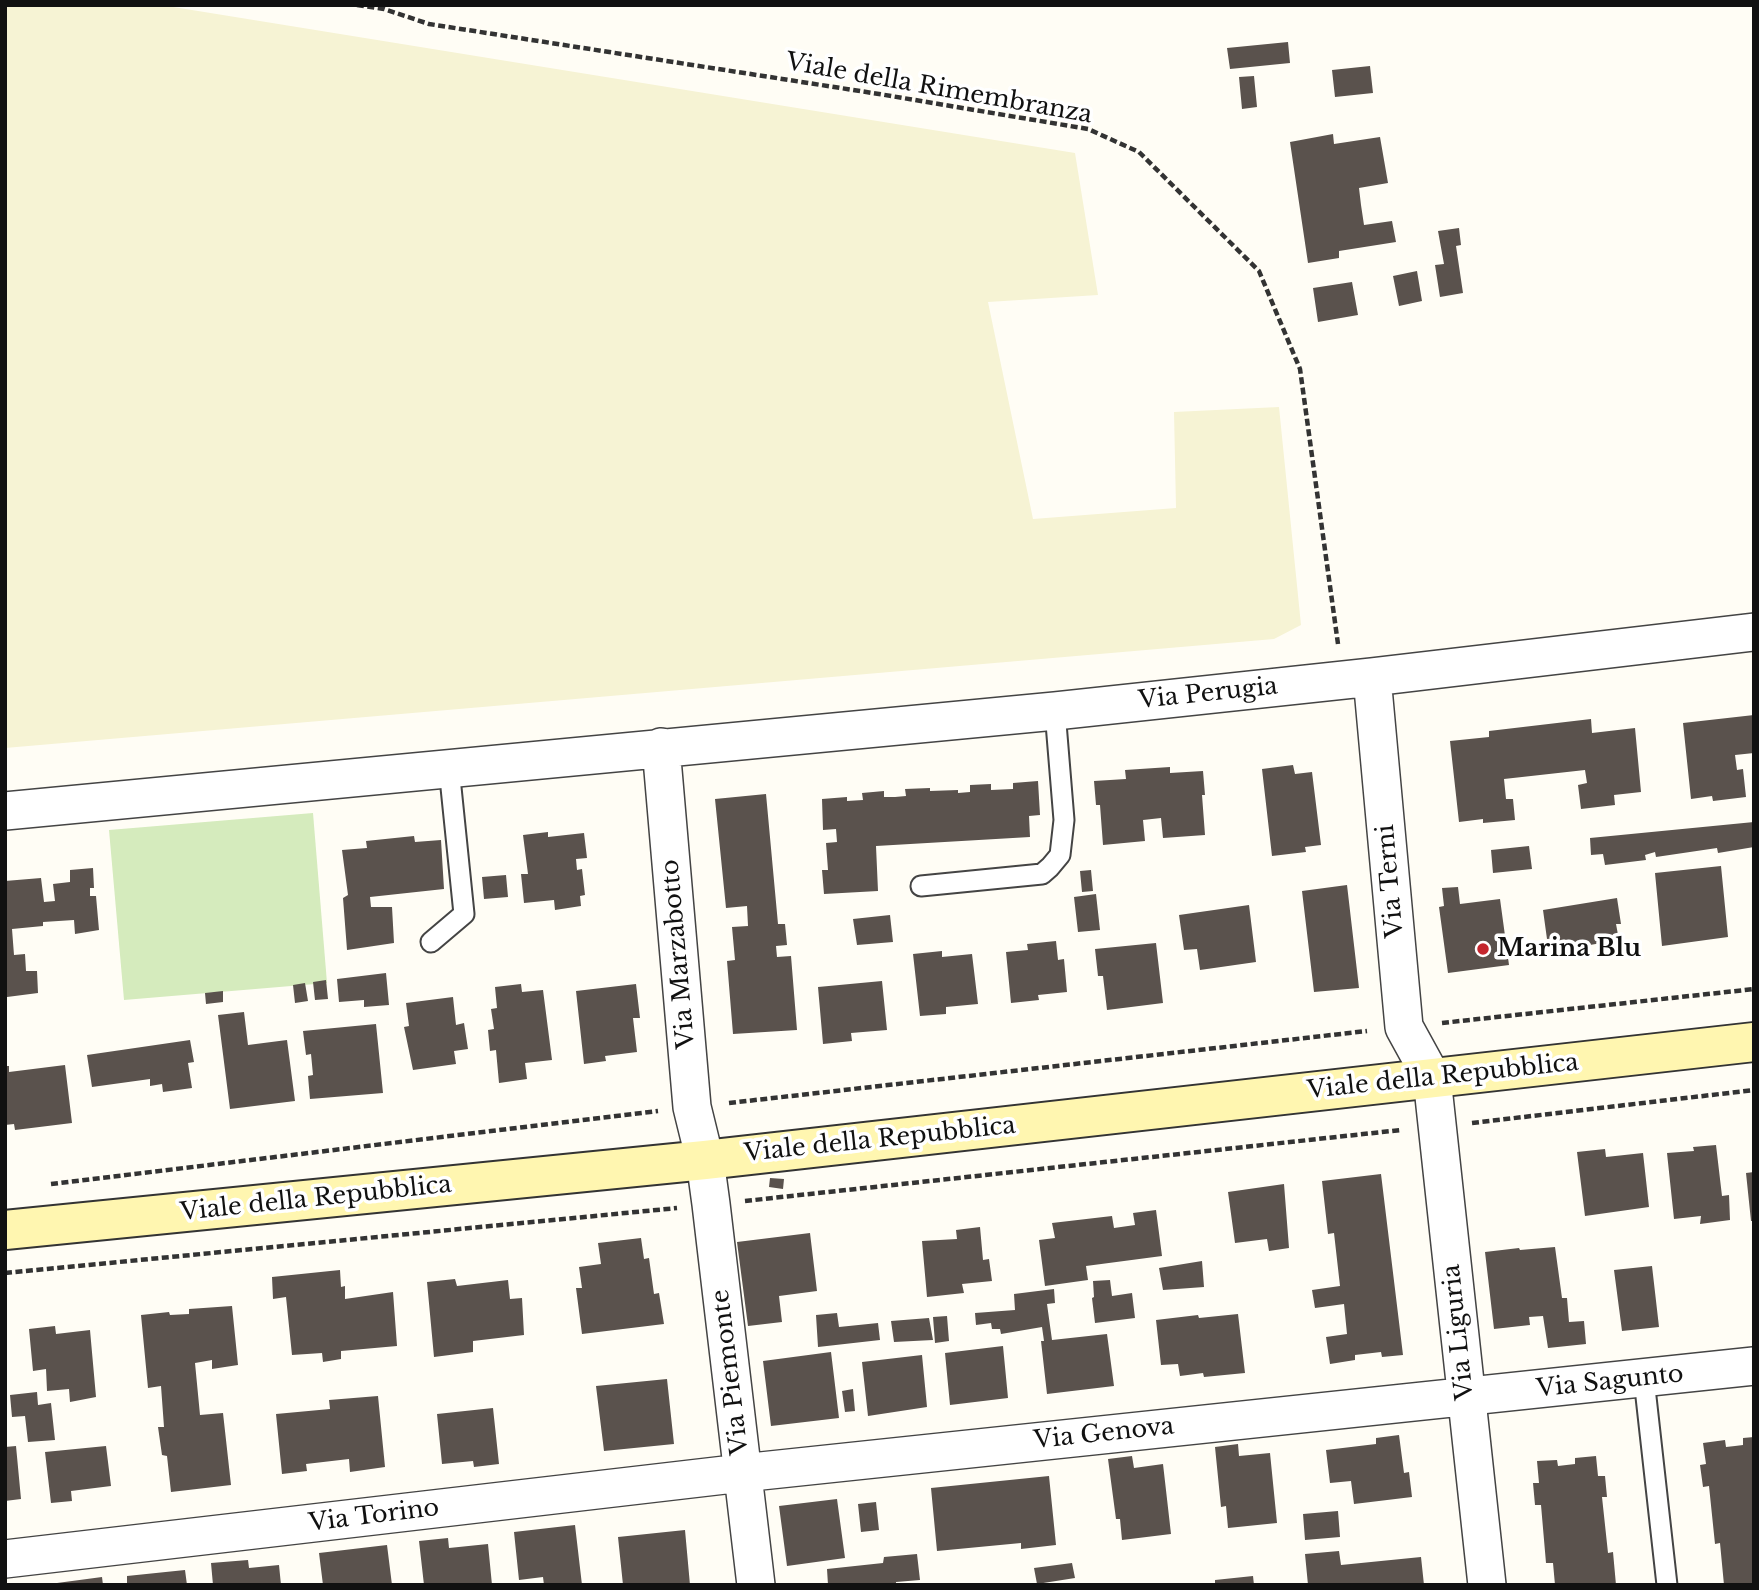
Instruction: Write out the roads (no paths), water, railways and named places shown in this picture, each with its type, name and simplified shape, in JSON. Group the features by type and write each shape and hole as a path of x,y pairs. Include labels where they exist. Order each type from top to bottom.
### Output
{"street":[{"name":"Via Perugia","path":"5,811 1055,710 1754,632"},
{"name":"Via Terni","path":"1358,678 1404,1027 1432,1078"},
{"name":"Via Marzabotto","path":"661,747 692,1107 705,1160"},
{"name":"Viale della Repubblica","path":"5,1230 705,1160 1754,1042"},
{"name":"Via Liguria","path":"1432,1078 1487,1585"},
{"name":"Via Piemonte","path":"705,1160 756,1585"},
{"name":"Via Sagunto","path":"1466,1396 1754,1366"},
{"name":"Via Genova","path":"742,1473 1466,1396"},
{"name":"Via Torino","path":"5,1559 742,1473"}],"lane":[{"path":"921,886 1042,874 1060,855 1064,820 1055,710"},
{"path":"431,943 464,914 449,768"},
{"path":"1644,1379 1667,1585"}],"place":[{"name":"Marina Blu","path":"1483,949"}]}
